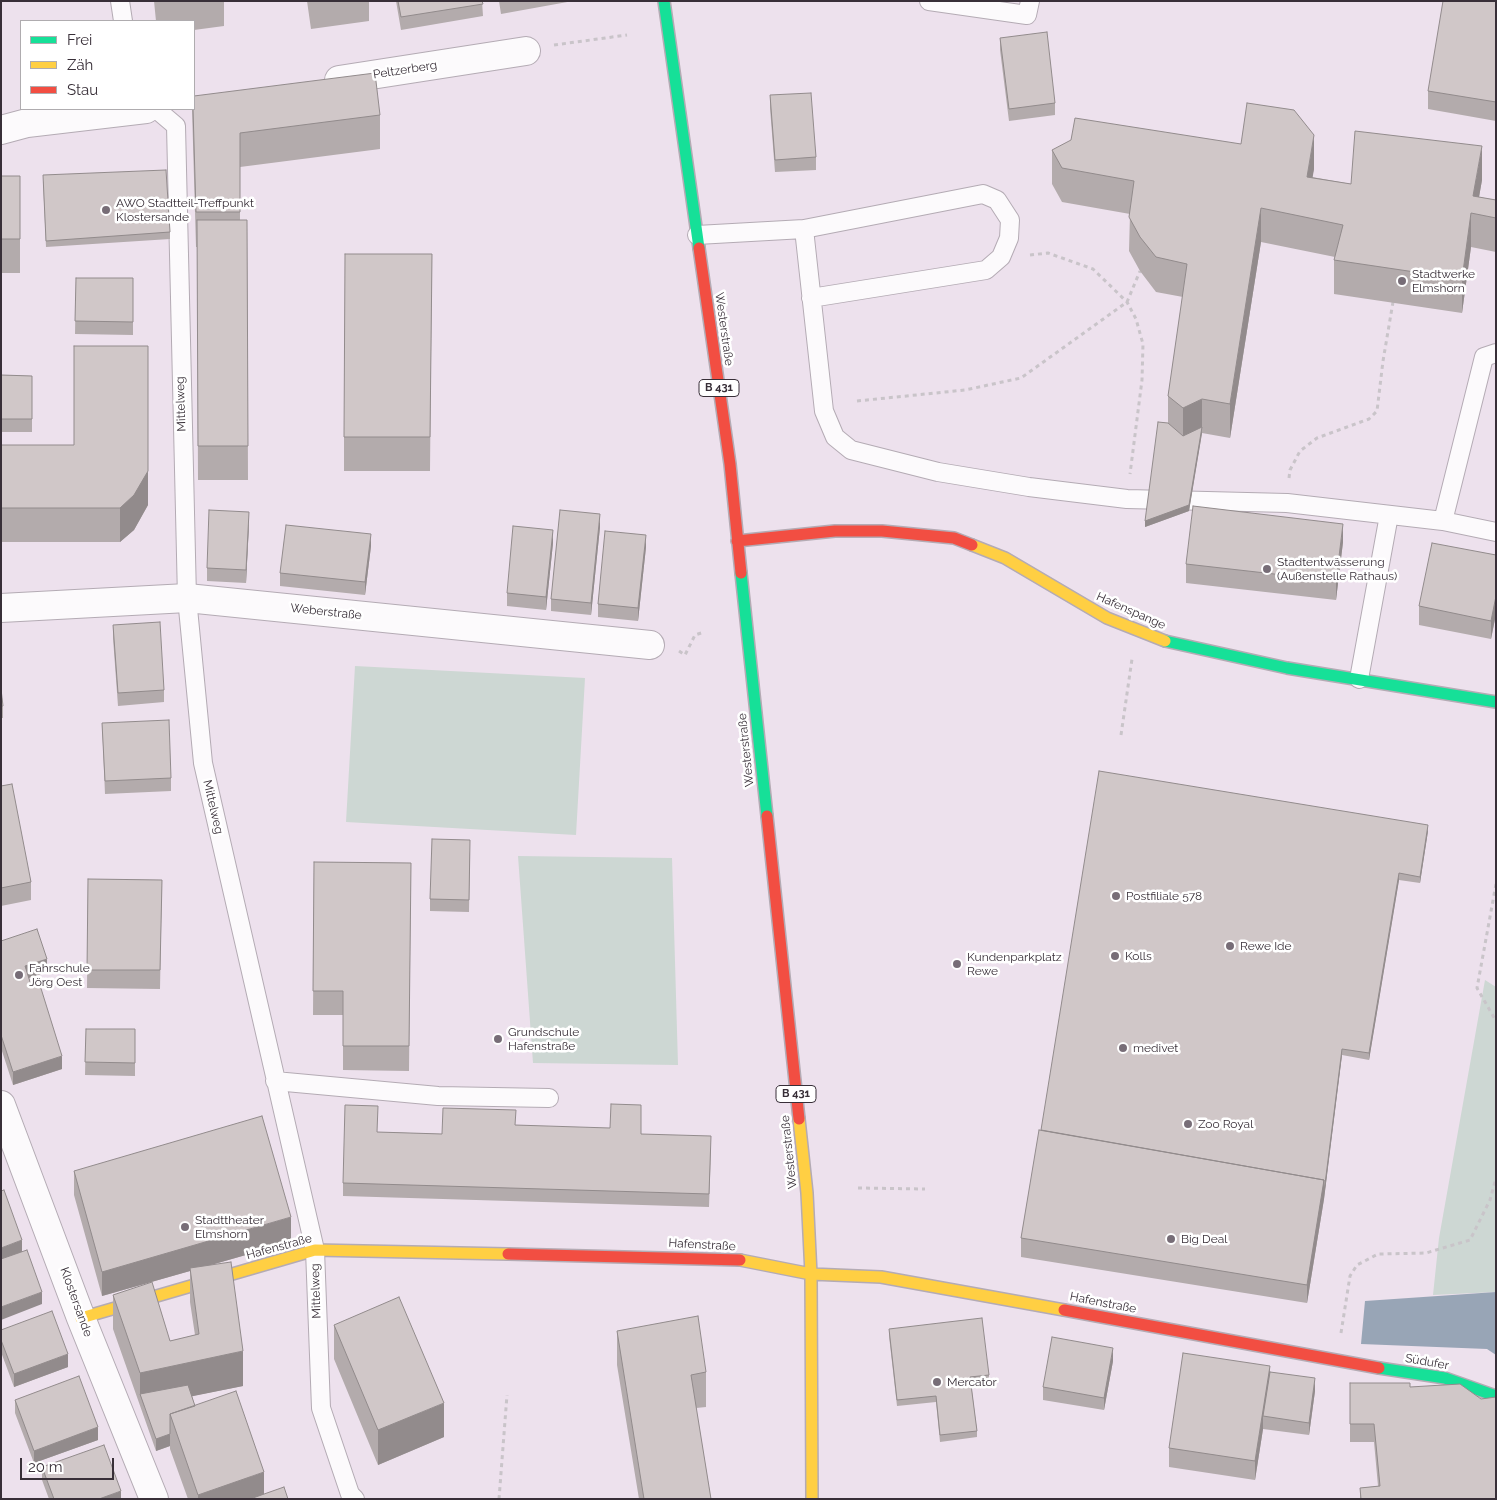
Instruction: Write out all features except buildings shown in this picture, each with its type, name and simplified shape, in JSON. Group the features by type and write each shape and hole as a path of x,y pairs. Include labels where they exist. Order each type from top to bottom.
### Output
{"street":[{"name":"Westerstraße","path":"664,1 730,464 807,1193 811,1274 812,1499"},
{"name":"Peltzerberg","path":"312,84 526,51"},
{"path":"1,130 27,123 138,110"},
{"name":"Hafenspange","path":"737,541 844,531 898,532 954,538 1005,558 1107,618 1170,643 1287,668 1496,702"},
{"name":"Weberstraße","path":"1,608 187,598 650,645"},
{"name":"Klostersande","path":"1,1105 81,1318 154,1499"},
{"name":"Hafenstraße","path":"81,1318 315,1250 731,1258 811,1274 890,1279 1352,1364"},
{"name":"Südufer","path":"1352,1364 1445,1378 1496,1396"}],"lane":[{"path":"120,1 123,20"},
{"path":"929,1 1027,15 1030,1"},
{"name":"Mittelweg","path":"157,110 176,126 187,598 203,763 315,1250 321,1408 350,1494 355,1499"},
{"path":"697,235 804,229 984,194 997,200 1010,220 1009,238 1001,257 986,270 811,298"},
{"path":"804,229 824,411 835,437 851,450 938,472 1029,487 1127,499 1287,503 1443,521 1496,532"},
{"path":"1443,521 1484,357 1496,353"},
{"path":"1358,679 1389,515"},
{"path":"275,1081 438,1096 549,1098"}],"path":[{"path":"526,51 627,35"},
{"path":"1001,257 1048,253 1093,269 1126,302 1136,319 1142,344 1142,380 1127,499"},
{"path":"858,401 965,390 1021,378 1126,302 1140,271"},
{"path":"1287,503 1290,470 1300,450 1317,438 1369,419 1377,412 1383,361 1394,302"},
{"path":"1121,734 1132,657"},
{"path":"1496,884 1477,988 1496,1021"},
{"path":"1340,1337 1350,1276 1357,1265 1378,1254 1426,1253 1470,1240 1490,1200 1496,1178"},
{"path":"858,1188 925,1190"},
{"path":"499,1499 507,1395"}],"shaded area":[{"path":"355,666 585,678 576,835 346,822"},
{"path":"518,856 672,858 678,1065 533,1063"},
{"path":"1485,980 1496,987 1496,1292 1433,1295 1439,1238"}],"water":[{"path":"1496,1292 1496,1355 1487,1349 1361,1344 1365,1301"}],"traffic: fast":[{"path":"664,1 699,248"},
{"path":"741,573 767,816"},
{"path":"1165,641 1287,668 1496,702"},
{"path":"1379,1368 1445,1378 1496,1396"}],"traffic: slow":[{"path":"972,545 1005,558 1107,618 1165,641"},
{"path":"799,1119 807,1193 811,1274 812,1499"},
{"path":"81,1318 315,1250 508,1254"},
{"path":"740,1260 811,1274 881,1277 1064,1310"}],"traffic: jam":[{"path":"699,248 730,464 741,573"},
{"path":"737,541 835,531 882,531 954,538 972,545"},
{"path":"767,816 799,1119"},
{"path":"508,1254 740,1260"},
{"path":"1064,1310 1379,1368"}],"place":[{"name":"AWO Stadtteil-Treffpunkt Klostersande","path":"106,210"},
{"name":"Stadtwerke Elmshorn","path":"1402,281"},
{"name":"Stadtentwässerung (Außenstelle Rathaus)","path":"1267,569"},
{"name":"Postfiliale 578","path":"1116,896"},
{"name":"Rewe Ide","path":"1230,946"},
{"name":"Kolls","path":"1115,956"},
{"name":"Kundenparkplatz Rewe","path":"957,964"},
{"name":"Fahrschule Jörg Oest","path":"19,975"},
{"name":"Grundschule Hafenstraße","path":"498,1039"},
{"name":"medivet","path":"1123,1048"},
{"name":"Zoo Royal","path":"1188,1124"},
{"name":"Stadttheater Elmshorn","path":"185,1227"},
{"name":"Big Deal","path":"1171,1239"},
{"name":"Mercator","path":"937,1382"}]}
